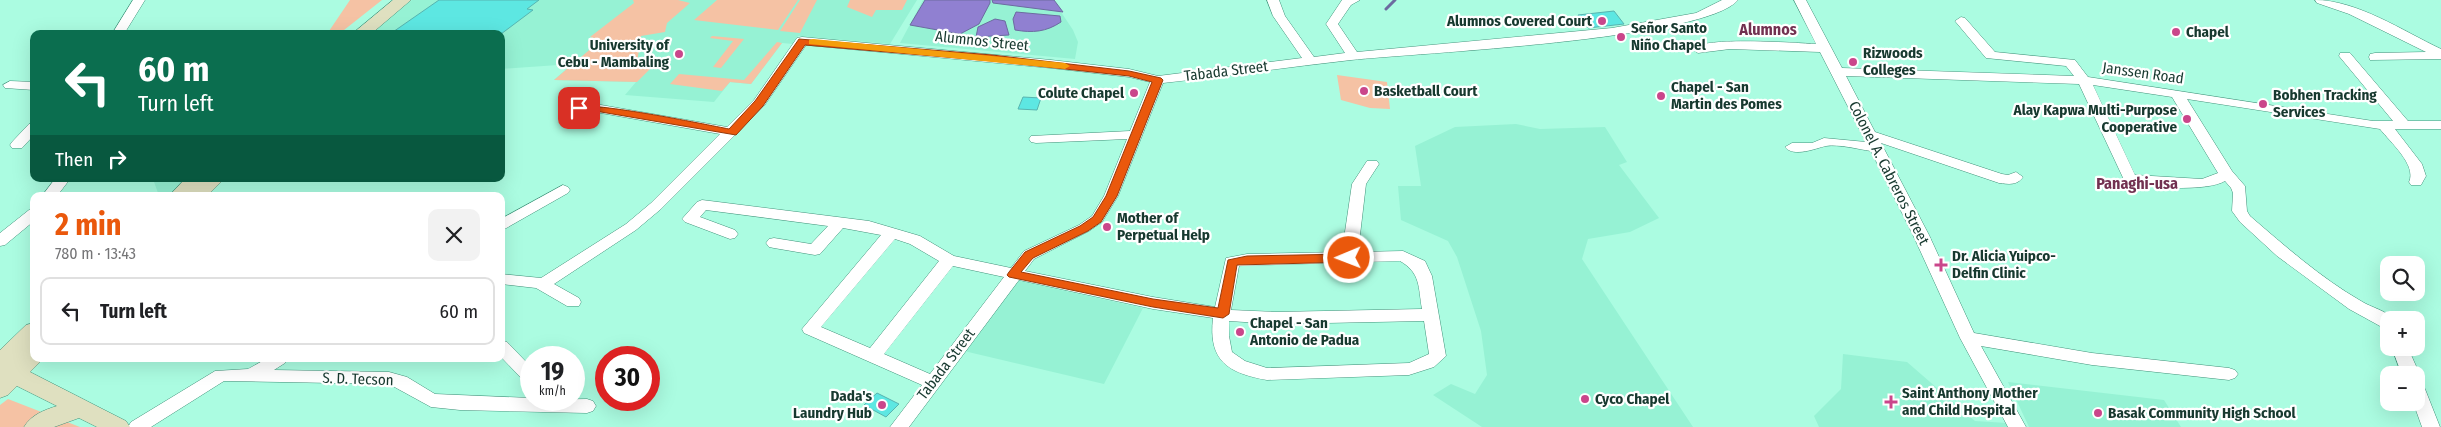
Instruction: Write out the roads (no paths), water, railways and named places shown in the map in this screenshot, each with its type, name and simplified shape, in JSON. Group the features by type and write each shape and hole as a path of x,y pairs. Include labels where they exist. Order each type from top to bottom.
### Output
{"main road":[{"path":"351,30 389,0"},
{"path":"365,30 403,0"},
{"path":"183,192 193,182"},
{"path":"200,192 211,182"},
{"path":"3,373 30,337"},
{"path":"3,373 30,356"},
{"path":"3,373 118,427"},
{"path":"36,427 52,417 81,408"}],"street":[{"path":"120,30 139,0"},
{"path":"1273,0 1279,16 1310,61"},
{"path":"1353,56 1332,24 1347,2 1354,0"},
{"name":"Tabada Street","path":"899,427 1029,255 1084,228 1097,219 1111,196 1134,135 1158,80 1353,56 1468,47 1612,32 1699,16 1732,0"},
{"name":"Colonel A. Cabreros Street","path":"1800,0 1921,235 1968,338 2016,427"},
{"path":"2321,0 2353,11 2441,54"},
{"path":"1961,21 1991,56 2066,61 2070,63 2084,80 2130,179 2202,184 2213,182 2226,174"},
{"name":"Alumnos Street","path":"732,132 759,104 802,42 1051,64 1129,74 1158,80"},
{"path":"1698,49 1730,45 1825,48"},
{"path":"2374,57 2441,54"},
{"path":"2345,56 2405,126"},
{"name":"Janssen Road","path":"1838,72 2084,80 2334,120 2385,126 2441,125"},
{"path":"10,85 30,86"},
{"path":"2177,94 2226,174 2238,186 2240,193 2239,211 2256,230 2320,281 2356,305 2380,317"},
{"path":"579,108 601,109 732,132"},
{"path":"2385,126 2417,166 2419,176 2416,182"},
{"path":"30,131 17,144 30,144"},
{"path":"542,285 631,227 732,132"},
{"path":"1036,139 1134,135"},
{"path":"1792,147 1814,147 1824,142 1874,141 1999,178 2010,180 2016,177"},
{"path":"1349,258 1359,184 1372,164"},
{"path":"52,192 61,182"},
{"path":"505,224 563,190"},
{"path":"730,234 690,218 702,204 869,226 915,240 949,260 1153,303 1223,314 1276,318 1432,315"},
{"path":"0,241 30,216"},
{"path":"774,243 815,250 839,223"},
{"path":"892,232 810,329 932,382"},
{"path":"1403,256 1419,265 1424,276 1438,356 1428,363 1409,368 1267,374 1253,372 1226,355 1221,343 1223,314 1232,262 1349,258 1403,256"},
{"path":"873,356 949,260"},
{"path":"505,279 520,280 542,285 573,302"},
{"path":"1968,338 2092,359 2229,374"},
{"path":"505,350 520,366"},
{"path":"250,376 274,362"},
{"name":"S. D. Tecson","path":"137,427 222,375 389,378 401,381 431,400 460,404 520,403"},
{"path":"2425,411 2431,427"}],"waterway":[{"path":"1386,9 1395,0"}],"place":[{"name":"Alumnos Covered Court","path":"1602,21"},
{"name":"Chapel","path":"2176,32"},
{"name":"Señor Santo Niño Chapel","path":"1621,37"},
{"name":"University of Cebu - Mambaling","path":"679,54"},
{"name":"Rizwoods Colleges","path":"1853,62"},
{"name":"Basketball Court","path":"1364,91"},
{"name":"Colute Chapel","path":"1134,93"},
{"name":"Chapel - San Martin des Pomes","path":"1661,96"},
{"name":"Bobhen Tracking Services","path":"2263,104"},
{"name":"Alay Kapwa Multi-Purpose Cooperative","path":"2187,119"},
{"name":"Mother of Perpetual Help","path":"1107,227"},
{"name":"Dr. Alicia Yuipco- Delfin Clinic","path":"1941,265"},
{"name":"Chapel - San Antonio de Padua","path":"1240,332"},
{"name":"Cyco Chapel","path":"1585,399"},
{"name":"Saint Anthony Mother and Child Hospital","path":"1891,402"},
{"name":"Dada's Laundry Hub","path":"882,405"},
{"name":"Basak Community High School","path":"2098,413"}],"district":[{"name":"Alumnos","path":"1768,29"},
{"name":"Panaghi-usa","path":"2137,183"}]}
